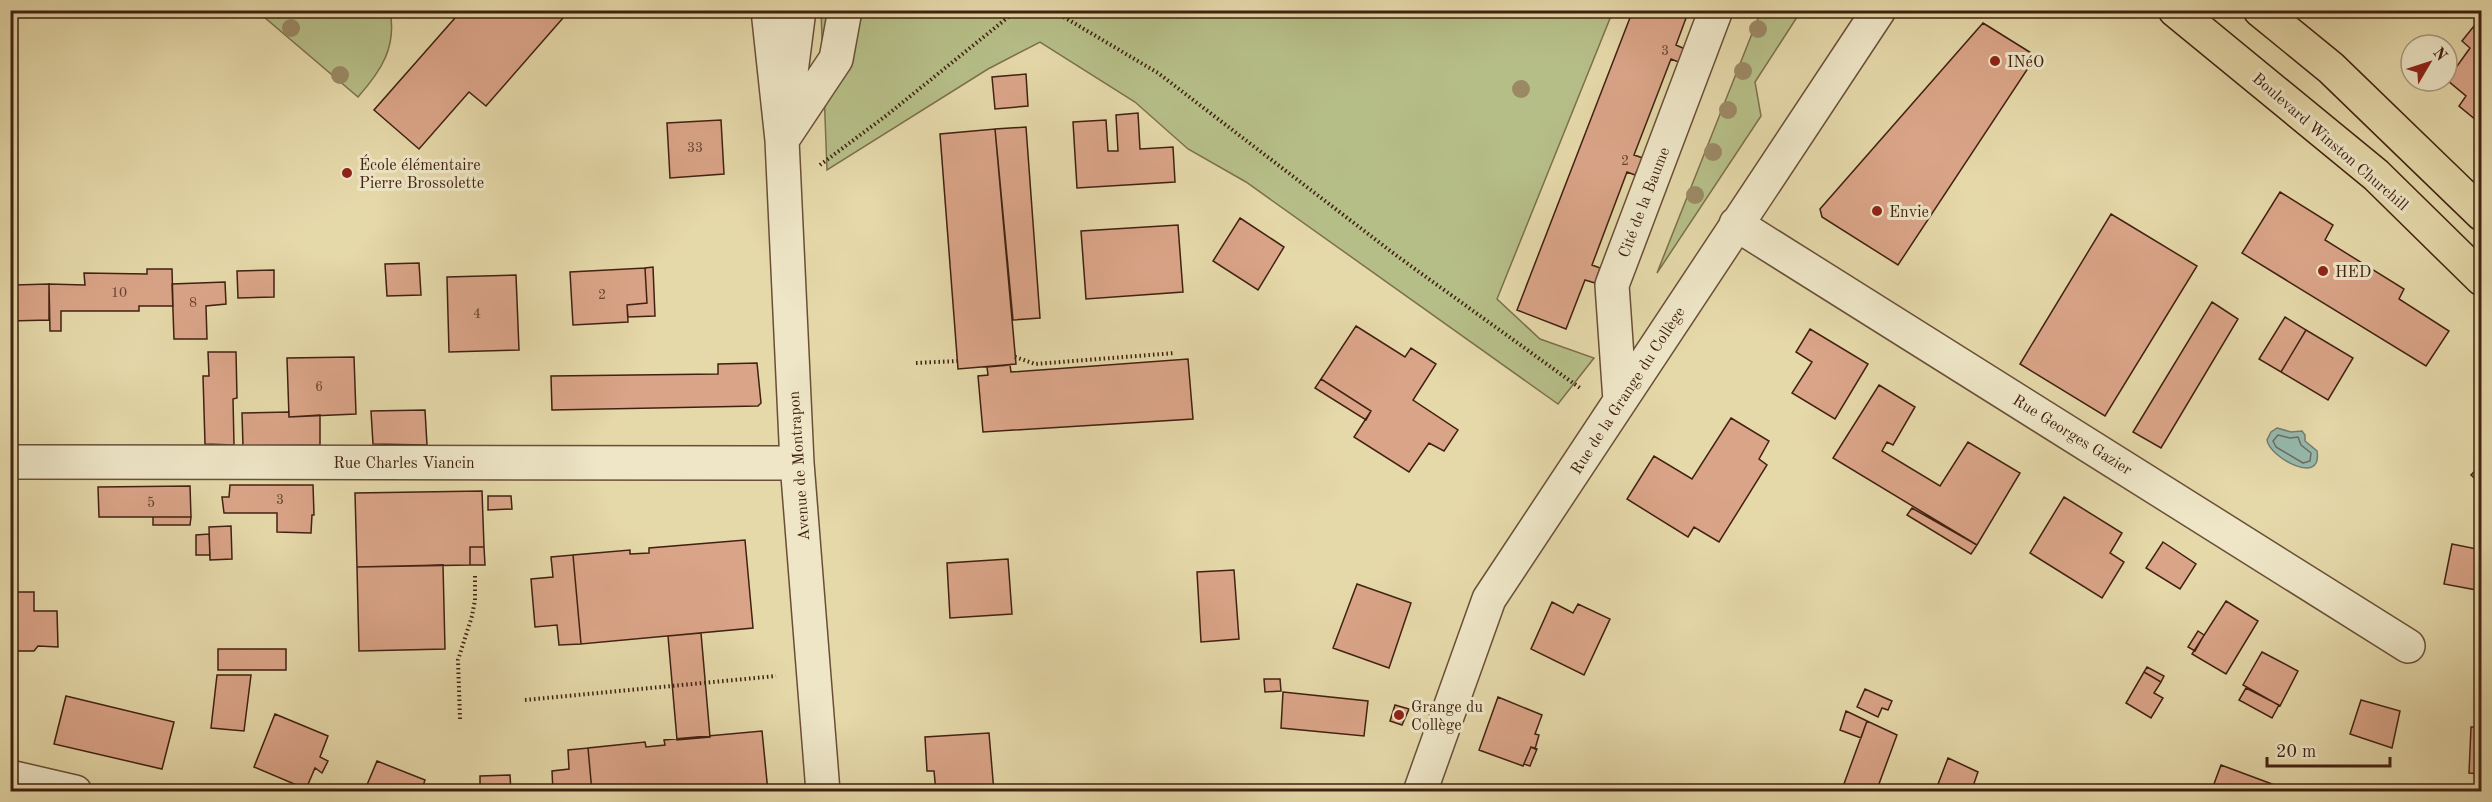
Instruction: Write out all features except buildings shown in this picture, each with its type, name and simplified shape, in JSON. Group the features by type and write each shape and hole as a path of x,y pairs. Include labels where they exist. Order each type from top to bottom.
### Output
{"main road":[{"name":"Boulevard Winston Churchill","path":"2175,10 2376,175 2481,279"},
{"path":"2260,10 2331,68 2481,214"}],"street":[{"name":"Avenue de Montrapon","path":"768,10 782,140 796,463 823,792"},
{"name":"Avenue de Montrapon","path":"782,140 799,10"},
{"path":"782,140 836,59 845,10"},
{"name":"Cité de la Baume","path":"1620,401 1612,285 1716,10"},
{"name":"Rue de la Grange du Collège","path":"1420,792 1489,599 1879,10"},
{"name":"Rue Georges Gazier","path":"1736,224 2408,646"},
{"name":"Rue Charles Viancin","path":"10,462 796,463"},
{"path":"10,777 75,792"}],"path":[{"path":"820,165 887,115 1017,10"},
{"path":"1052,10 1158,73 1397,256 1586,392"},
{"path":"1015,357 1035,364 1175,353"},
{"path":"916,363 957,361"},
{"path":"460,719 458,660 472,616 475,600 475,573"},
{"path":"525,700 776,676"}],"green space":[{"path":"257,11 390,11 392,24 389,47 374,78 358,97"},
{"path":"821,11 1613,11 1497,299 1540,339 1594,358 1558,404 1246,182 1188,149 1135,102 1040,42 988,69 827,170"},
{"path":"1761,11 1801,11 1755,82 1761,116 1657,273"}],"water":[{"path":"2277,428 2291,432 2302,431 2305,441 2317,451 2317,462 2312,467 2304,468 2276,454 2267,440 2271,432"}],"place":[{"name":"INéO","path":"1995,61"},
{"name":"École élémentaire Pierre Brossolette","path":"347,173"},
{"name":"Envie","path":"1877,211"},
{"name":"HED","path":"2323,271"},
{"name":"Grange du Collège","path":"1399,715"}]}
